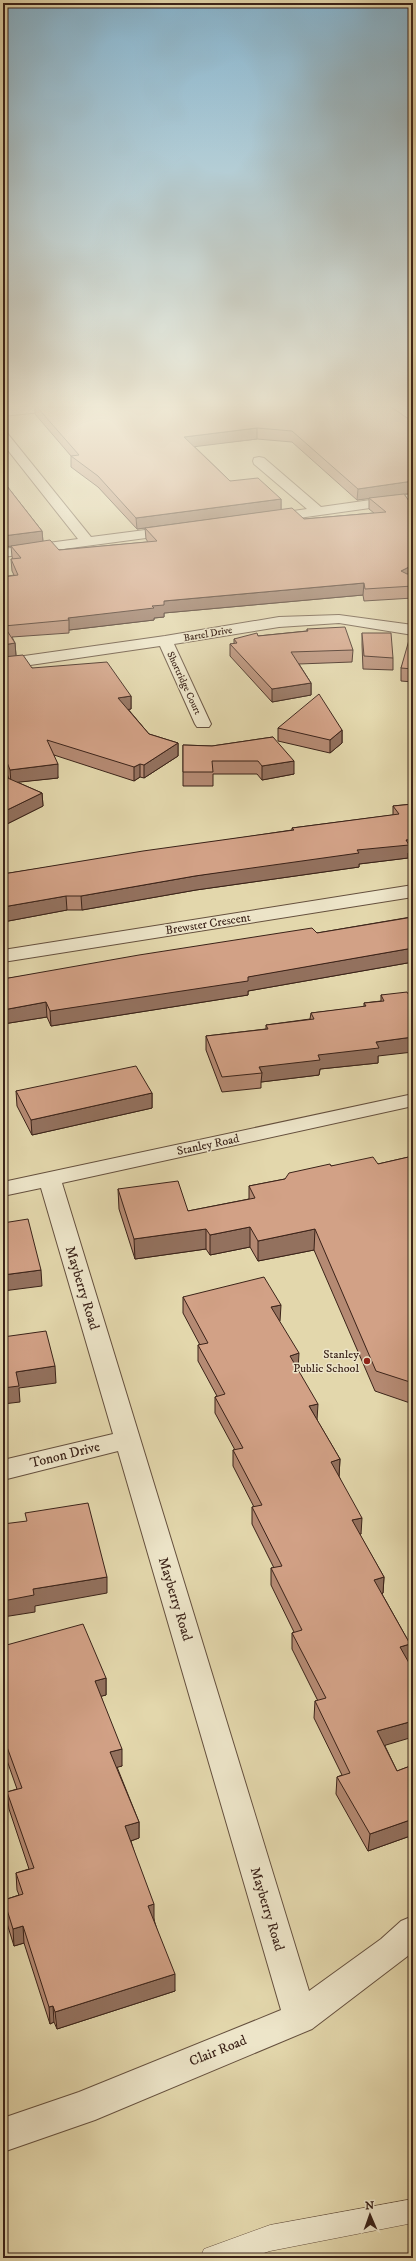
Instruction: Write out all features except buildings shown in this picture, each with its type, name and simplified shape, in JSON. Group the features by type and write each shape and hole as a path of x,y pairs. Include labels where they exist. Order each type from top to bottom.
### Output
{"street":[{"path":"64,513 88,542"},
{"path":"257,520 315,513"},
{"path":"3,553 188,529"},
{"name":"Bartel Drive","path":"3,664 165,641 279,622 353,620 413,630"},
{"name":"Shortridge Court","path":"165,641 203,724"},
{"name":"Brewster Crescent","path":"3,956 413,891"},
{"name":"Stanley Road","path":"3,1189 413,1100"},
{"name":"Mayberry Road","path":"50,1180 300,2018"},
{"name":"Tonon Drive","path":"3,1470 128,1439"},
{"name":"Clair Road","path":"3,2135 82,2108 300,2018 393,1949 413,1930"}],"lane":[{"path":"213,2258 270,2238 413,2211"}],"place":[{"name":"Stanley Public School","path":"367,1361"}]}
